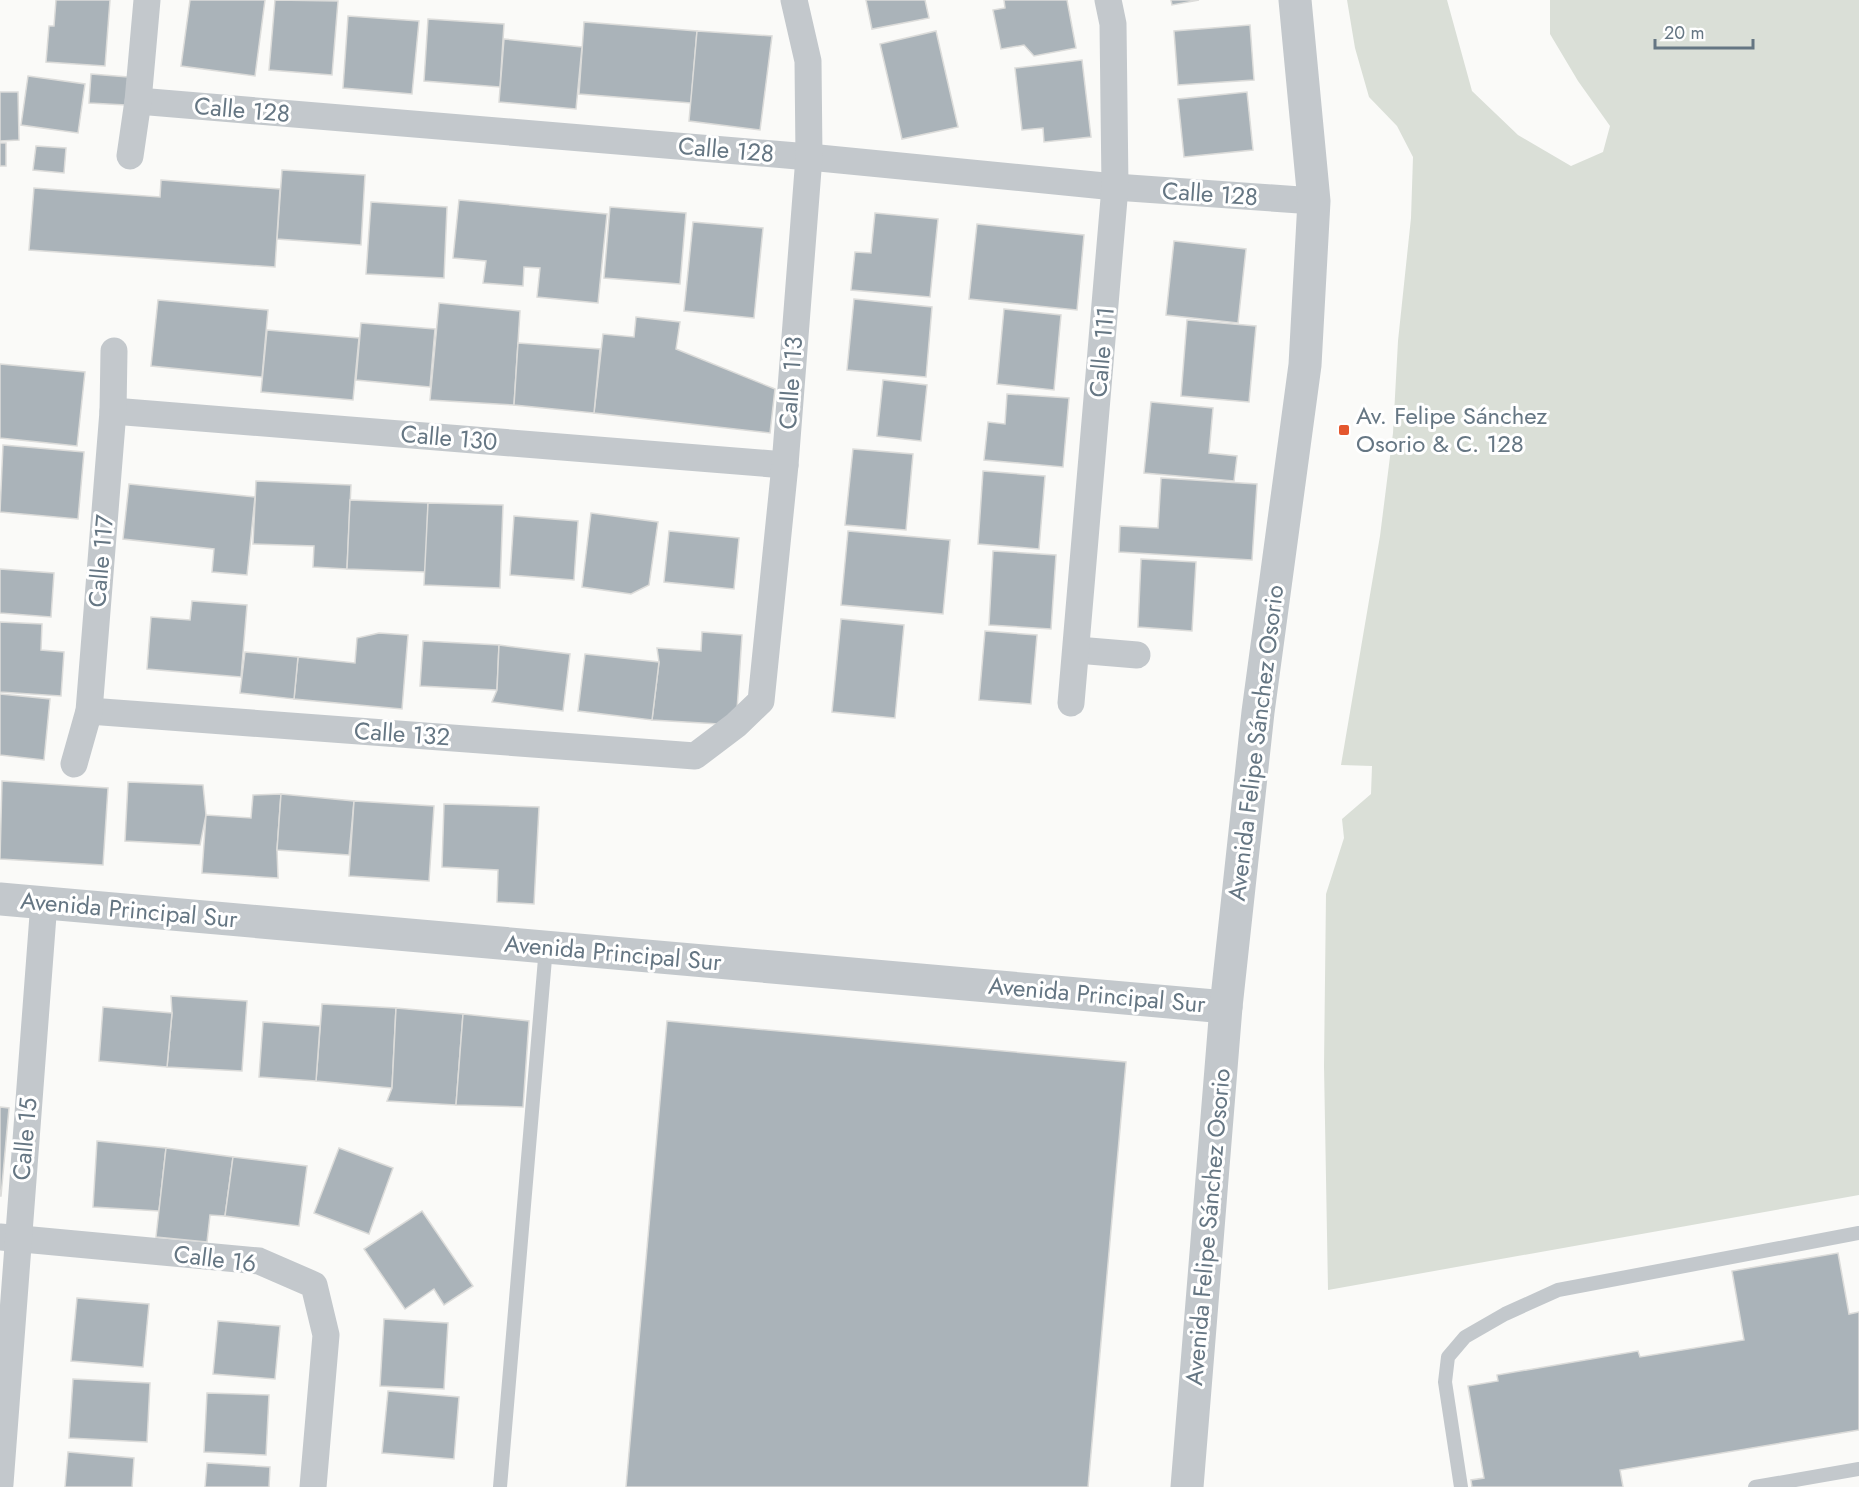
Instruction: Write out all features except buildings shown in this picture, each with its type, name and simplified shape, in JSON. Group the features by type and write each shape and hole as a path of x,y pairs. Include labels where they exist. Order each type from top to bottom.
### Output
{"street":[{"path":"130,156 138,101 147,0"},
{"name":"Calle 113","path":"710,744 736,725 761,701 785,465 809,157 808,61 794,0"},
{"name":"Calle 111","path":"1071,703 1115,187 1113,24 1108,0"},
{"name":"Avenida Felipe Sánchez Osorio","path":"1187,1487 1226,1006 1258,712 1305,364 1314,201 1294,0"},
{"name":"Calle 128","path":"138,101 809,157 1115,187 1314,201"},
{"name":"Calle 117","path":"74,764 89,711 113,411 114,351"},
{"name":"Calle 130","path":"113,411 785,465"},
{"path":"1077,650 1137,655"},
{"name":"Calle 132","path":"89,711 695,756 710,744"},
{"name":"Avenida Principal Sur","path":"0,899 1226,1006"},
{"name":"Calle 15","path":"0,1484 9,1238 44,902"},
{"name":"Calle 16","path":"9,1238 259,1261 314,1285 326,1335 313,1487"}],"lane":[{"path":"500,1487 546,947"},
{"path":"1461,1487 1445,1382 1448,1358 1465,1337 1505,1314 1558,1290 1859,1233"},
{"path":"1755,1487 1859,1469"}],"shaded area":[{"path":"1347,0 1447,0 1472,91 1518,135 1571,166 1603,152 1610,126 1578,81 1550,34 1550,0 1859,0 1859,1195 1328,1290 1324,1066 1326,894 1344,838 1342,819 1371,794 1372,766 1341,765 1380,536 1393,433 1398,341 1411,218 1413,157 1397,126 1369,97 1355,48"}],"place":[{"name":"Av. Felipe Sánchez Osorio & C. 128","path":"1344,430"}]}
